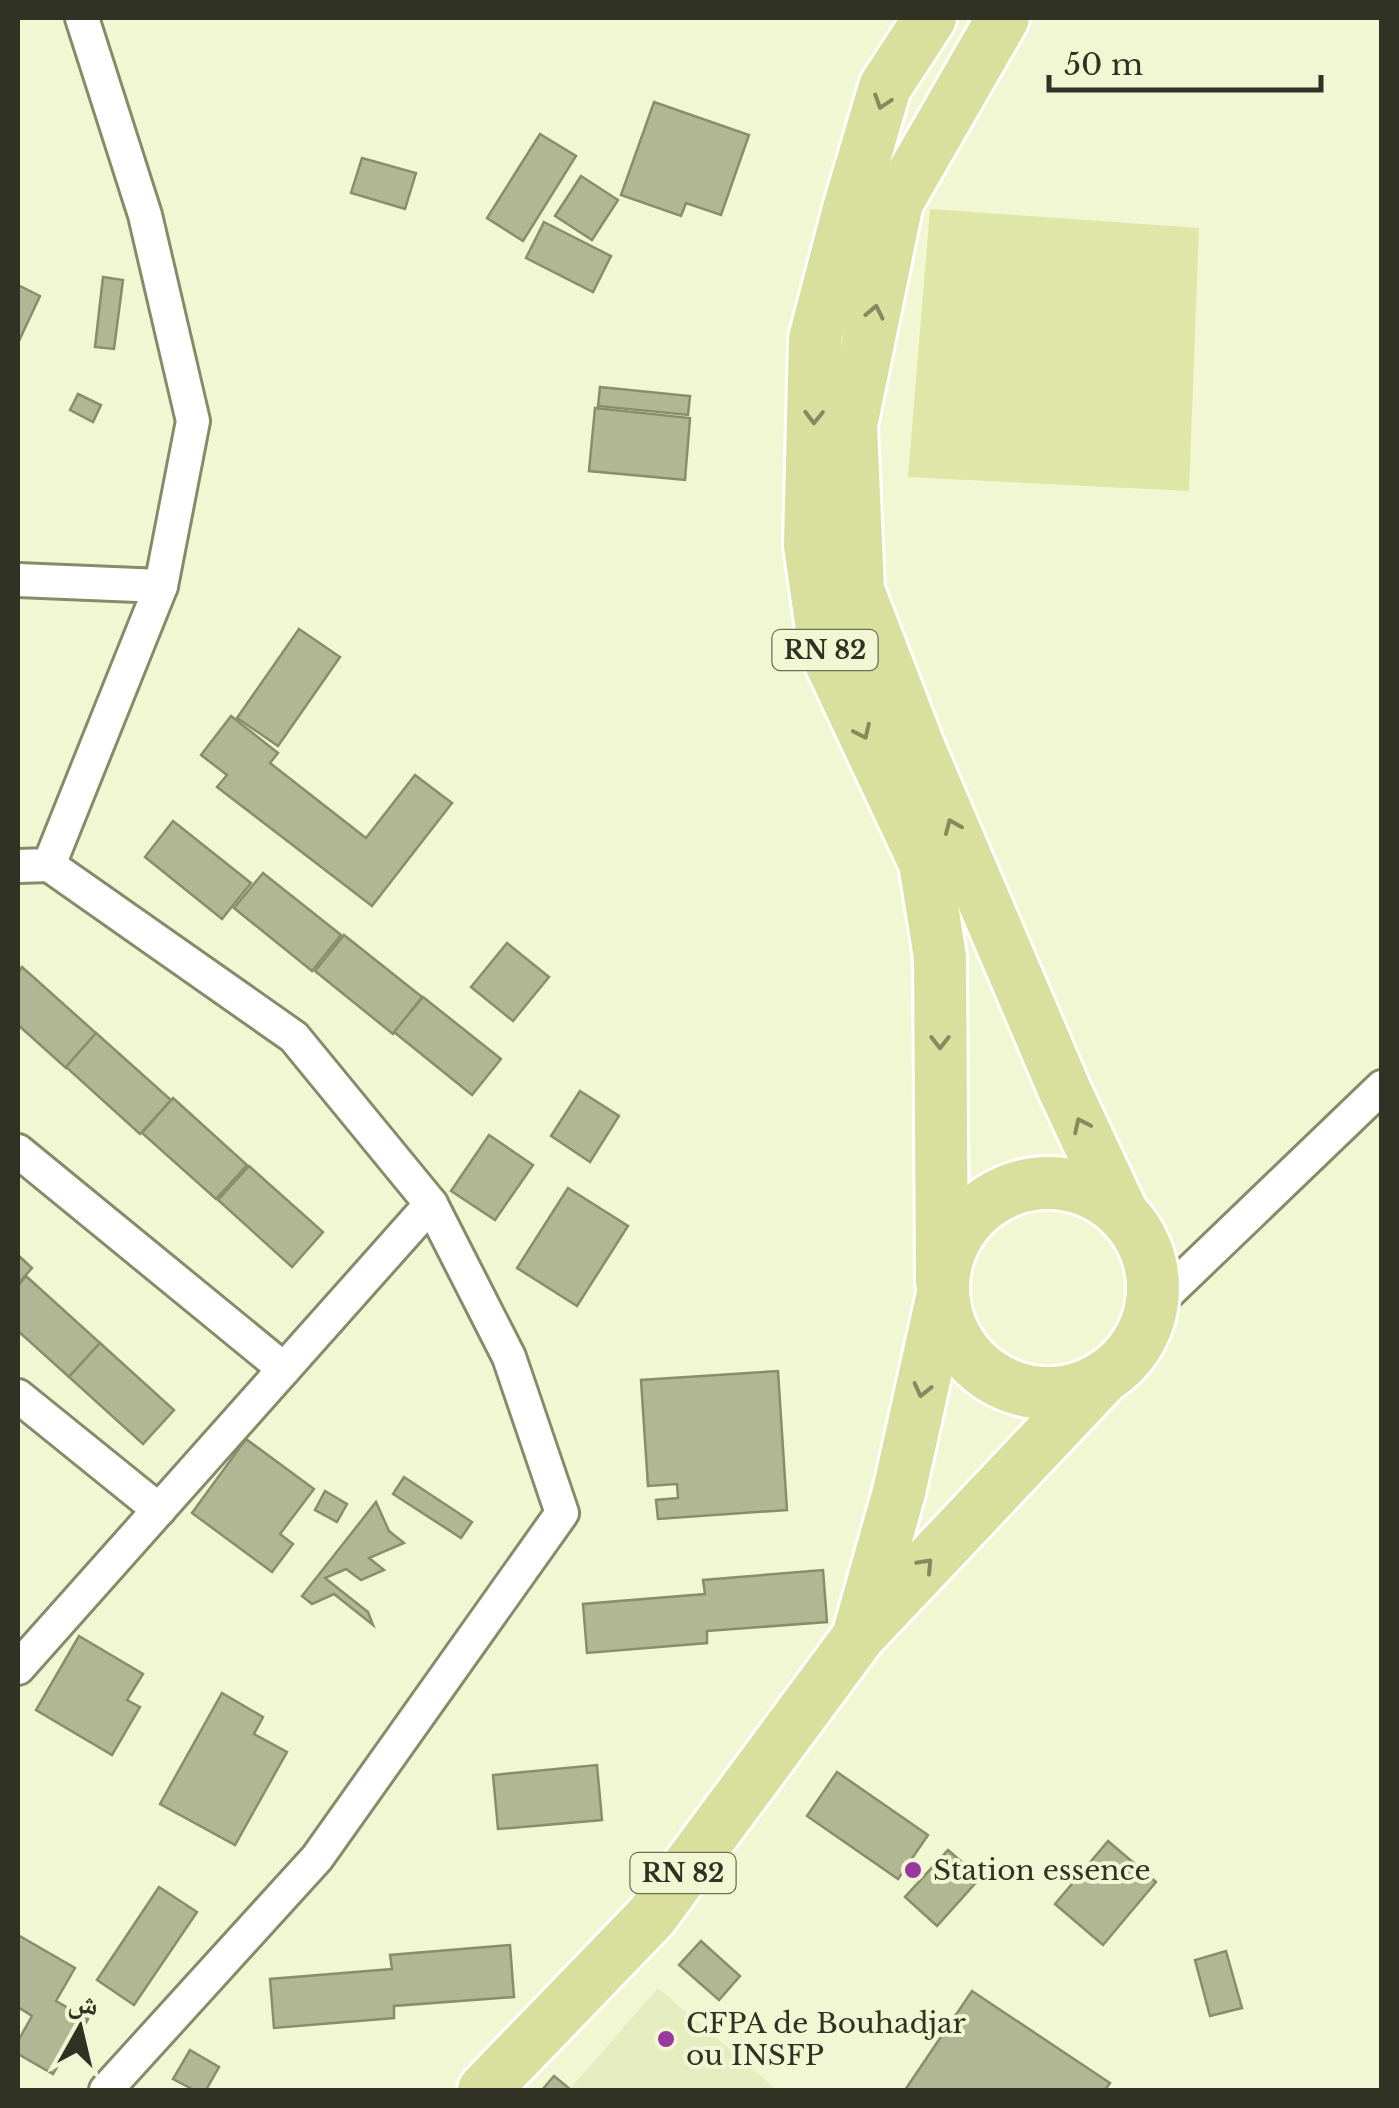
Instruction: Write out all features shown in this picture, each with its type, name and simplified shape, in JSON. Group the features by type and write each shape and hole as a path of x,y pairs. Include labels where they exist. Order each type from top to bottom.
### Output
{"main road":[{"name":"RN 82","path":"858,1636 898,1492 942,1288 940,958 925,863 825,650 810,545 815,339 886,88 930,18"},
{"name":"RN 82","path":"1004,18 897,202 852,425 858,590 927,769 1065,1091 1122,1213"},
{"path":"1061,1183 1094,1193 1122,1213 1142,1241 1152,1274 1152,1308 1142,1335 1126,1359 1103,1378 1075,1390 1044,1393 1014,1387 986,1373 964,1351 949,1324 942,1288 950,1249 968,1219 994,1197 1026,1185 1061,1183"},
{"name":"RN 82","path":"484,2090 651,1917 858,1636 1103,1378"}],"street":[{"path":"82,18 145,215 193,421 161,586 33,866 294,1037 431,1204 509,1357 562,1512 318,1858 106,2090"},
{"path":"18,580 161,586"},
{"path":"1152,1308 1382,1086"},
{"path":"18,1151 284,1369"},
{"path":"18,1668 431,1204"},
{"path":"18,1396 158,1510"}],"shaded area":[{"path":"930,209 1199,228 1189,491 908,477"},
{"name":"CFPA de Bouhadjar ou INSFP","path":"658,1988 777,2090 569,2090"}],"building":[{"path":"654,102 749,135 721,215 686,203 681,216 621,195"},
{"path":"540,134 576,156 523,241 487,218"},
{"path":"362,158 416,173 405,209 351,193"},
{"path":"581,176 618,200 592,240 555,216"},
{"path":"544,222 611,256 593,292 526,258"},
{"path":"103,277 123,280 114,349 95,347"},
{"path":"18,285 40,296 18,343"},
{"path":"600,387 690,396 688,415 598,406"},
{"path":"78,394 101,405 93,422 70,410"},
{"path":"595,408 690,418 685,480 589,471"},
{"path":"299,629 340,657 278,746 237,718"},
{"path":"231,716 278,753 270,763 366,838 415,775 452,803 372,906 217,787 227,775 201,755"},
{"path":"173,821 251,883 222,919 145,857"},
{"path":"263,873 341,935 312,971 234,908"},
{"path":"344,935 422,997 393,1034 315,971"},
{"path":"507,943 549,977 513,1021 471,987"},
{"path":"22,967 97,1034 66,1068 18,1025 18,973"},
{"path":"423,997 501,1059 472,1095 394,1032"},
{"path":"96,1033 171,1100 140,1134 66,1067"},
{"path":"580,1091 619,1116 590,1162 551,1136"},
{"path":"173,1098 247,1165 216,1199 142,1133"},
{"path":"489,1135 533,1165 495,1220 451,1191"},
{"path":"249,1166 323,1232 292,1267 218,1200"},
{"path":"568,1188 628,1226 577,1306 517,1268"},
{"path":"18,1255 32,1268 18,1284"},
{"path":"26,1276 100,1343 69,1377 18,1331 18,1286"},
{"path":"100,1343 174,1410 143,1444 69,1377"},
{"path":"778,1371 787,1510 658,1519 656,1500 678,1498 677,1484 648,1486 641,1380"},
{"path":"246,1439 314,1489 280,1534 293,1544 272,1572 192,1513"},
{"path":"404,1477 472,1522 461,1538 393,1494"},
{"path":"325,1491 347,1504 337,1522 315,1510"},
{"path":"376,1502 389,1531 404,1543 369,1558 384,1570 361,1580 346,1569 325,1578 368,1612 373,1625 334,1594 312,1604 302,1596"},
{"path":"823,1570 827,1622 707,1631 707,1643 587,1653 583,1604 705,1594 703,1580"},
{"path":"79,1636 143,1674 127,1700 140,1707 112,1755 36,1710"},
{"path":"222,1693 263,1717 254,1734 287,1752 235,1845 160,1804"},
{"path":"597,1765 602,1820 498,1829 493,1775"},
{"path":"837,1772 928,1835 898,1879 807,1816"},
{"path":"1108,1841 1156,1882 1103,1945 1055,1904"},
{"path":"948,1850 980,1878 937,1926 905,1897"},
{"path":"159,1887 197,1912 134,2005 97,1980"},
{"path":"18,1935 75,1968 56,2001 88,2019 53,2074 18,2054 18,2041 32,2016 18,2007"},
{"path":"701,1941 740,1976 719,2000 679,1965"},
{"path":"510,1945 514,1997 394,2006 394,2018 274,2028 270,1979 392,1969 390,1955"},
{"path":"1226,1951 1242,2008 1210,2016 1195,1960"},
{"path":"972,1991 1110,2083 1105,2090 905,2090"},
{"path":"190,2050 219,2067 206,2090 194,2090 173,2079"},
{"path":"554,2076 571,2090 542,2090"}],"place":[{"name":"Station essence","path":"913,1870"},
{"name":"CFPA de Bouhadjar ou INSFP","path":"666,2039"}]}
